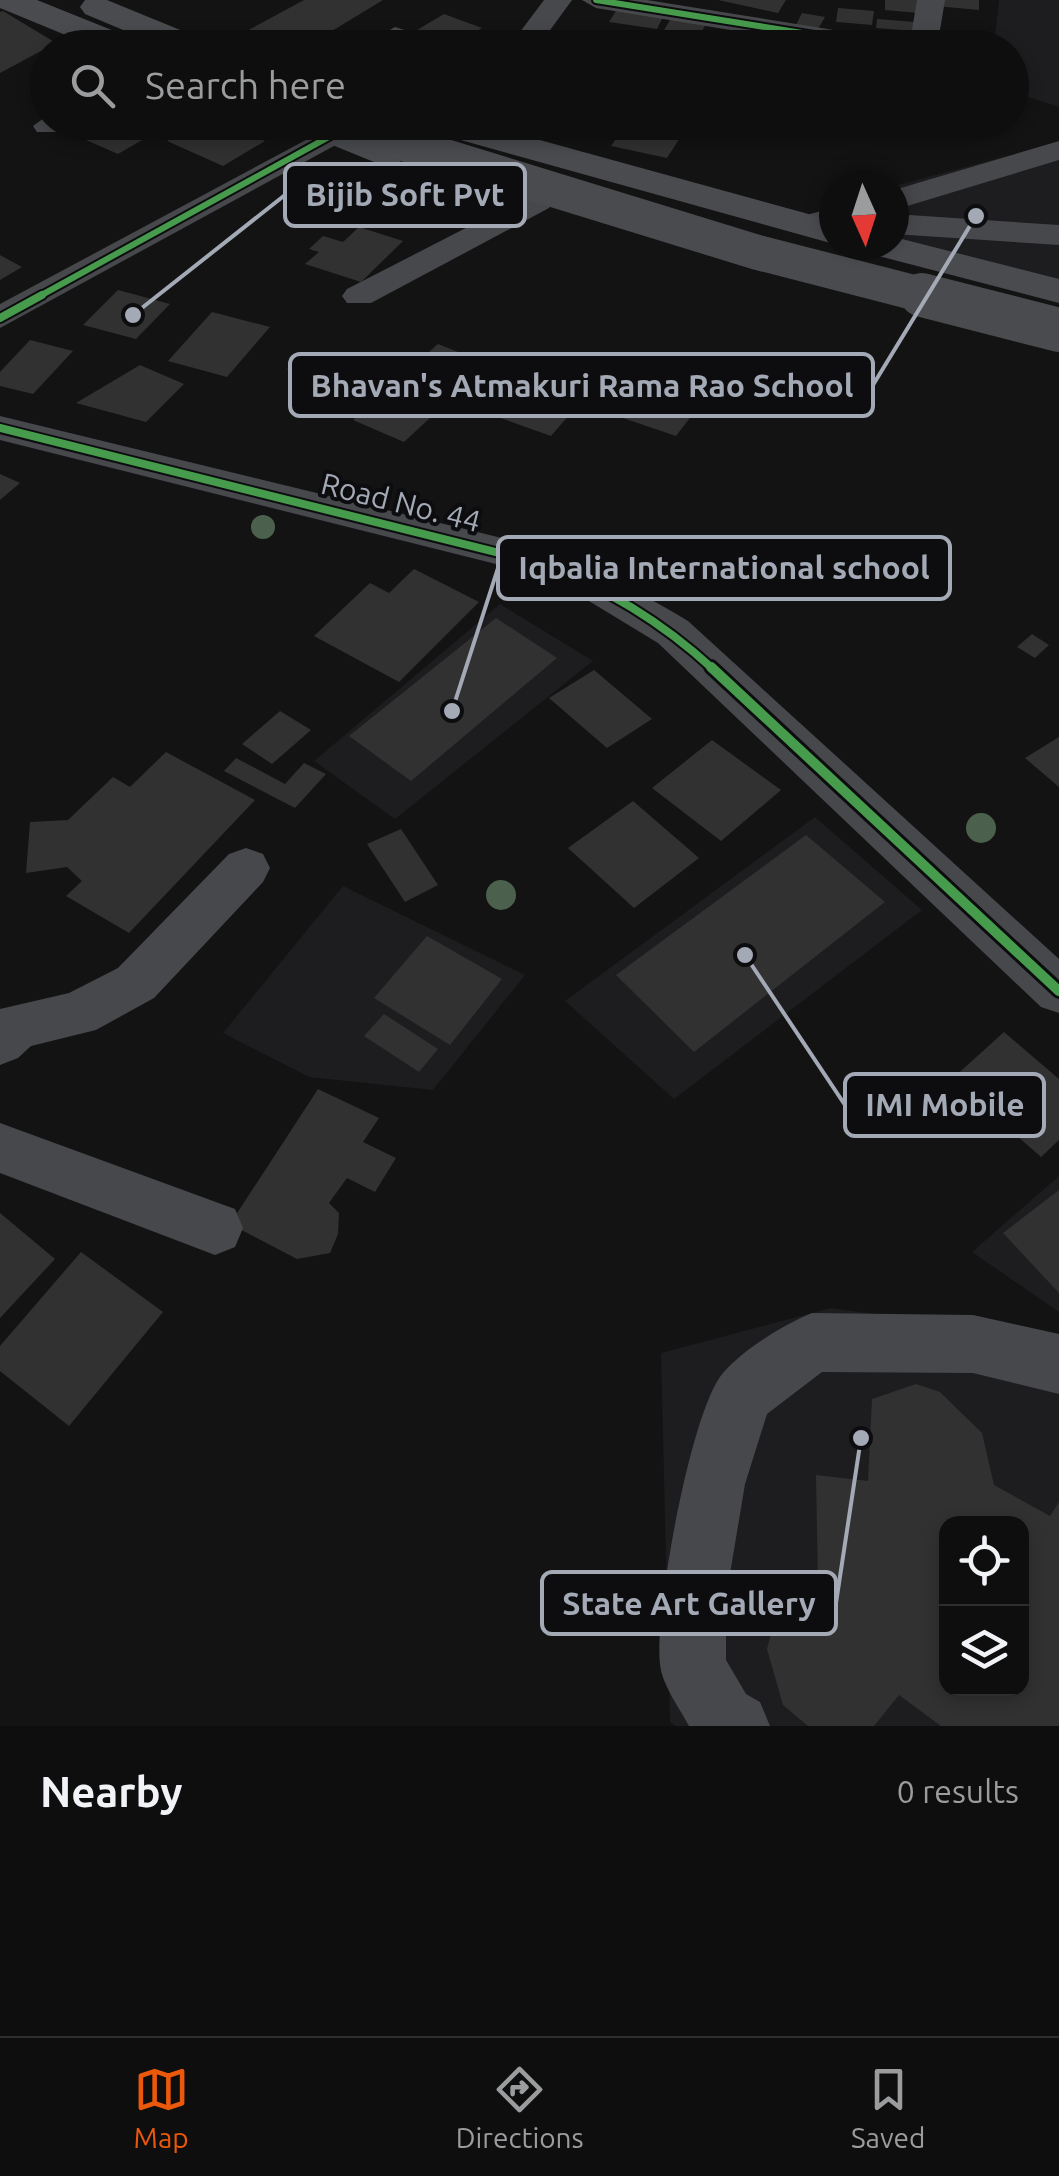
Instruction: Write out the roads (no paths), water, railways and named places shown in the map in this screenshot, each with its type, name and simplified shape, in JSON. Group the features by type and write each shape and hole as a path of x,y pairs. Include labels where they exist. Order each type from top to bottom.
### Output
{"main road":[{"path":"9,0 83,30"},
{"path":"38,0 109,30"},
{"path":"79,0 168,30"},
{"path":"127,0 184,30"},
{"path":"363,140 538,202 722,257 1059,345"},
{"path":"372,140 756,252 1059,330"},
{"path":"452,140 746,227 1059,308"},
{"path":"502,140 819,221"},
{"path":"722,257 819,225"},
{"path":"909,252 1059,291"}],"street":[{"path":"536,30 558,0"},
{"path":"596,0 784,30"},
{"path":"926,30 931,0"},
{"path":"0,318 300,140"},
{"path":"909,195 1059,150"},
{"path":"358,296 538,202"},
{"path":"909,225 1059,234"},
{"name":"Road No. 44","path":"0,428 518,556 558,568 606,590 673,632 1059,991"},
{"path":"0,1042 16,1026 78,1014 136,983 246,868"},
{"path":"0,1148 215,1228"},
{"path":"736,1726 722,1718 693,1666 694,1598 714,1484 742,1394 812,1342 973,1344 1059,1364"}],"place":[{"name":"Bhavan's Atmakuri Rama Rao School","path":"976,216"},
{"name":"Bijib Soft Pvt","path":"133,315"},
{"name":"Iqbalia International school","path":"452,711"},
{"name":"IMI Mobile","path":"745,955"},
{"name":"State Art Gallery","path":"861,1438"}]}
